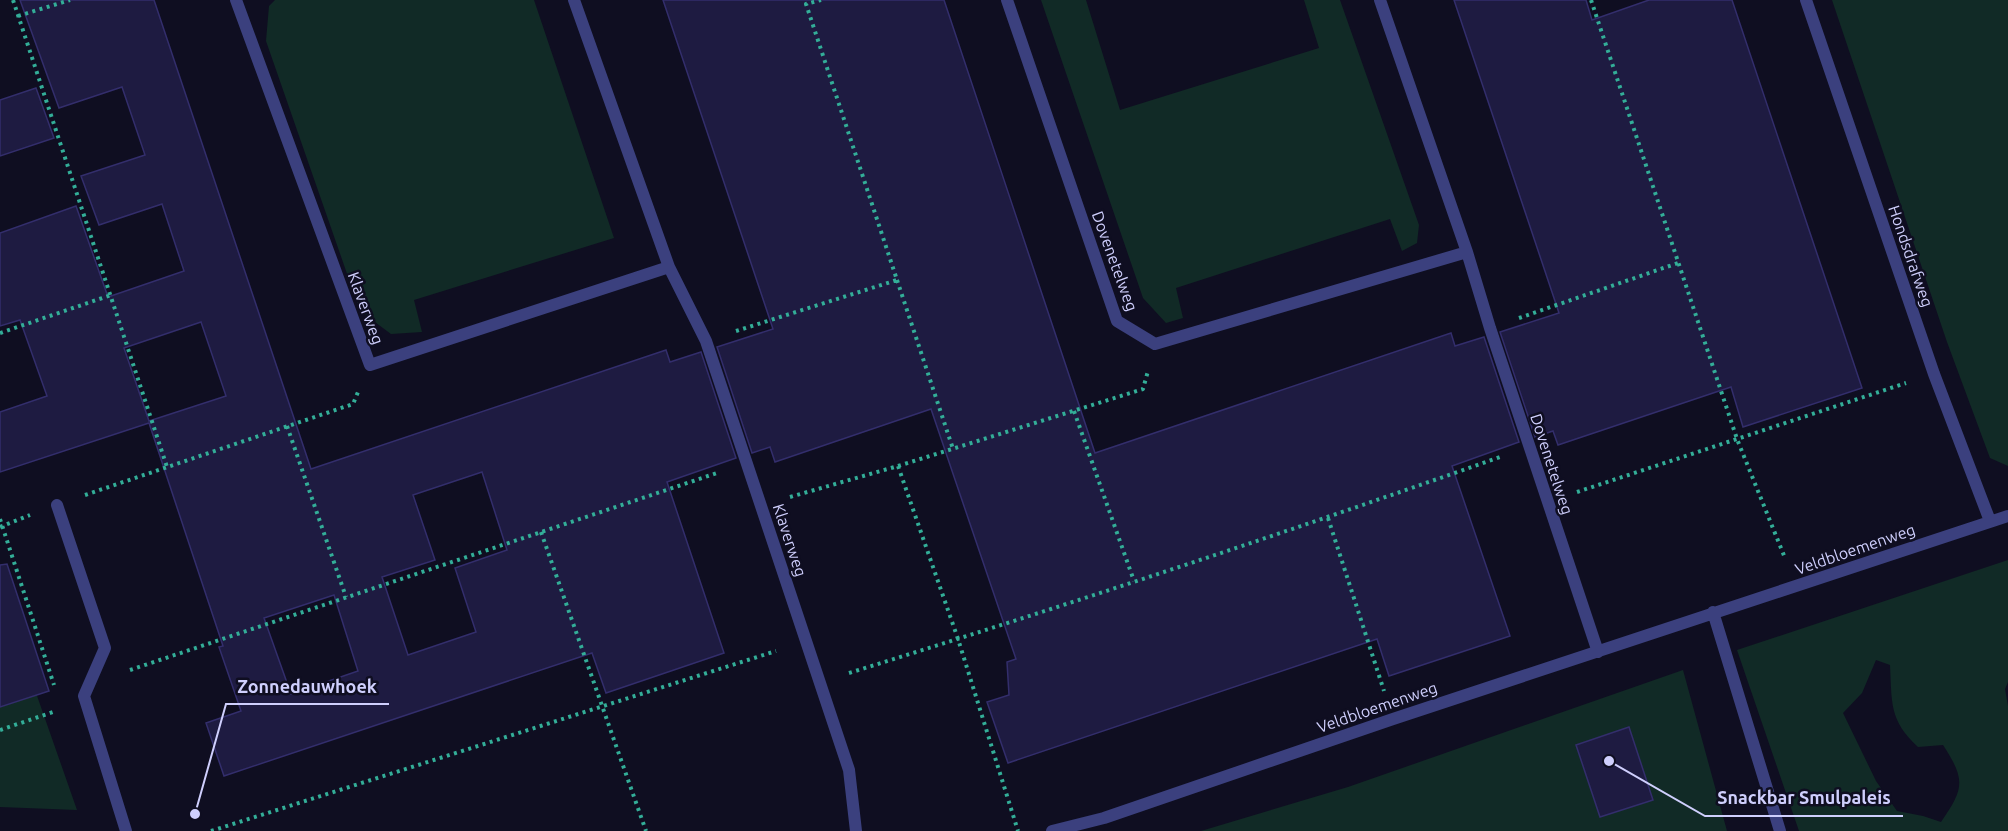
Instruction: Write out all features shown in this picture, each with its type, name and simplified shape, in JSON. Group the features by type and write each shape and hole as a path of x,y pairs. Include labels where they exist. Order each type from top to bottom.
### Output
{"street":[{"name":"Klaverweg","path":"236,0 370,365 669,267"},
{"name":"Klaverweg","path":"574,0 669,267 706,341 849,770 856,831"},
{"name":"Dovenetelweg","path":"1007,0 1117,321 1155,344"},
{"name":"Dovenetelweg","path":"1380,0 1467,252 1598,652"},
{"name":"Hondsdrafweg","path":"1806,0 1935,374 1990,521"},
{"path":"1155,344 1467,252"},
{"path":"57,505 105,648 84,696 126,831"},
{"name":"Veldbloemenweg","path":"1052,831 1104,818 1713,612 2008,516"},
{"path":"1713,612 1780,831"}],"path":[{"path":"13,0 167,467"},
{"path":"18,16 70,0"},
{"path":"821,0 806,4 953,449"},
{"path":"1591,0 1737,439 1796,586"},
{"path":"1490,328 1678,263"},
{"path":"706,341 897,280"},
{"path":"0,333 111,295"},
{"path":"761,505 898,466 1143,389 1155,344"},
{"path":"57,505 353,404 370,365"},
{"path":"1547,502 1935,374"},
{"path":"1074,411 1134,581"},
{"path":"287,426 346,597"},
{"path":"820,682 1328,518 1529,447"},
{"path":"89,683 747,463"},
{"path":"898,466 958,639 1018,831"},
{"path":"1328,518 1393,719"},
{"path":"0,519 55,687"},
{"path":"541,532 646,831"},
{"path":"211,831 807,642"},
{"path":"0,730 62,709"}],"green space":[{"path":"275,0 534,0 614,238 414,300 422,332 391,334 360,311 266,41 269,6"},
{"path":"1041,0 1086,0 1120,110 1319,48 1304,0 1340,0 1419,225 1417,243 1402,251 1390,219 1176,288 1183,318 1166,323 1143,298"},
{"path":"1832,0 2008,0 2008,466 1990,458 1947,342"},
{"path":"2008,560 2008,682 2005,689 2008,706 2008,831 1799,831 1737,650","holes":["1876,660 1890,665 1892,701 1902,728 1918,747 1943,745 1959,776 1958,792 1941,822 1897,811 1876,781 1843,713 1862,693"]},
{"path":"0,586 7,610 77,810 0,807"},
{"path":"1683,670 1727,831 1201,831 1348,787"}],"building":[{"path":"20,0 154,0 311,469 666,350 670,362 701,352 736,458 667,482 724,653 606,693 592,653 224,776 206,723 241,711 219,647 223,646 149,423 0,472 0,412 47,396 20,320 0,326 0,233 76,206 108,297 184,271 162,204 99,225 81,176 145,155 122,87 59,108","holes":["201,322 226,396 149,421 124,348","482,472 507,550 455,568 476,632 408,655 382,577 435,560 413,495","334,595 358,671 291,694 264,618"]},
{"path":"663,0 944,0 1095,453 1451,333 1455,346 1484,337 1519,442 1452,466 1510,636 1389,676 1377,639 1008,763 987,702 1009,695 1007,662 1016,659 931,409 775,462 770,447 752,453 717,347 773,329"},
{"path":"1454,0 1586,0 1592,20 1649,0 1732,0 1862,388 1743,427 1731,387 1558,445 1553,431 1535,437 1500,332 1559,313"},
{"path":"36,88 54,138 0,156 0,100"},
{"path":"7,564 49,691 0,707 0,565"},
{"path":"1629,727 1653,800 1600,817 1576,745"}],"place":[{"name":"Snackbar Smulpaleis","path":"1609,761"},
{"name":"Zonnedauwhoek","path":"195,814"}]}
